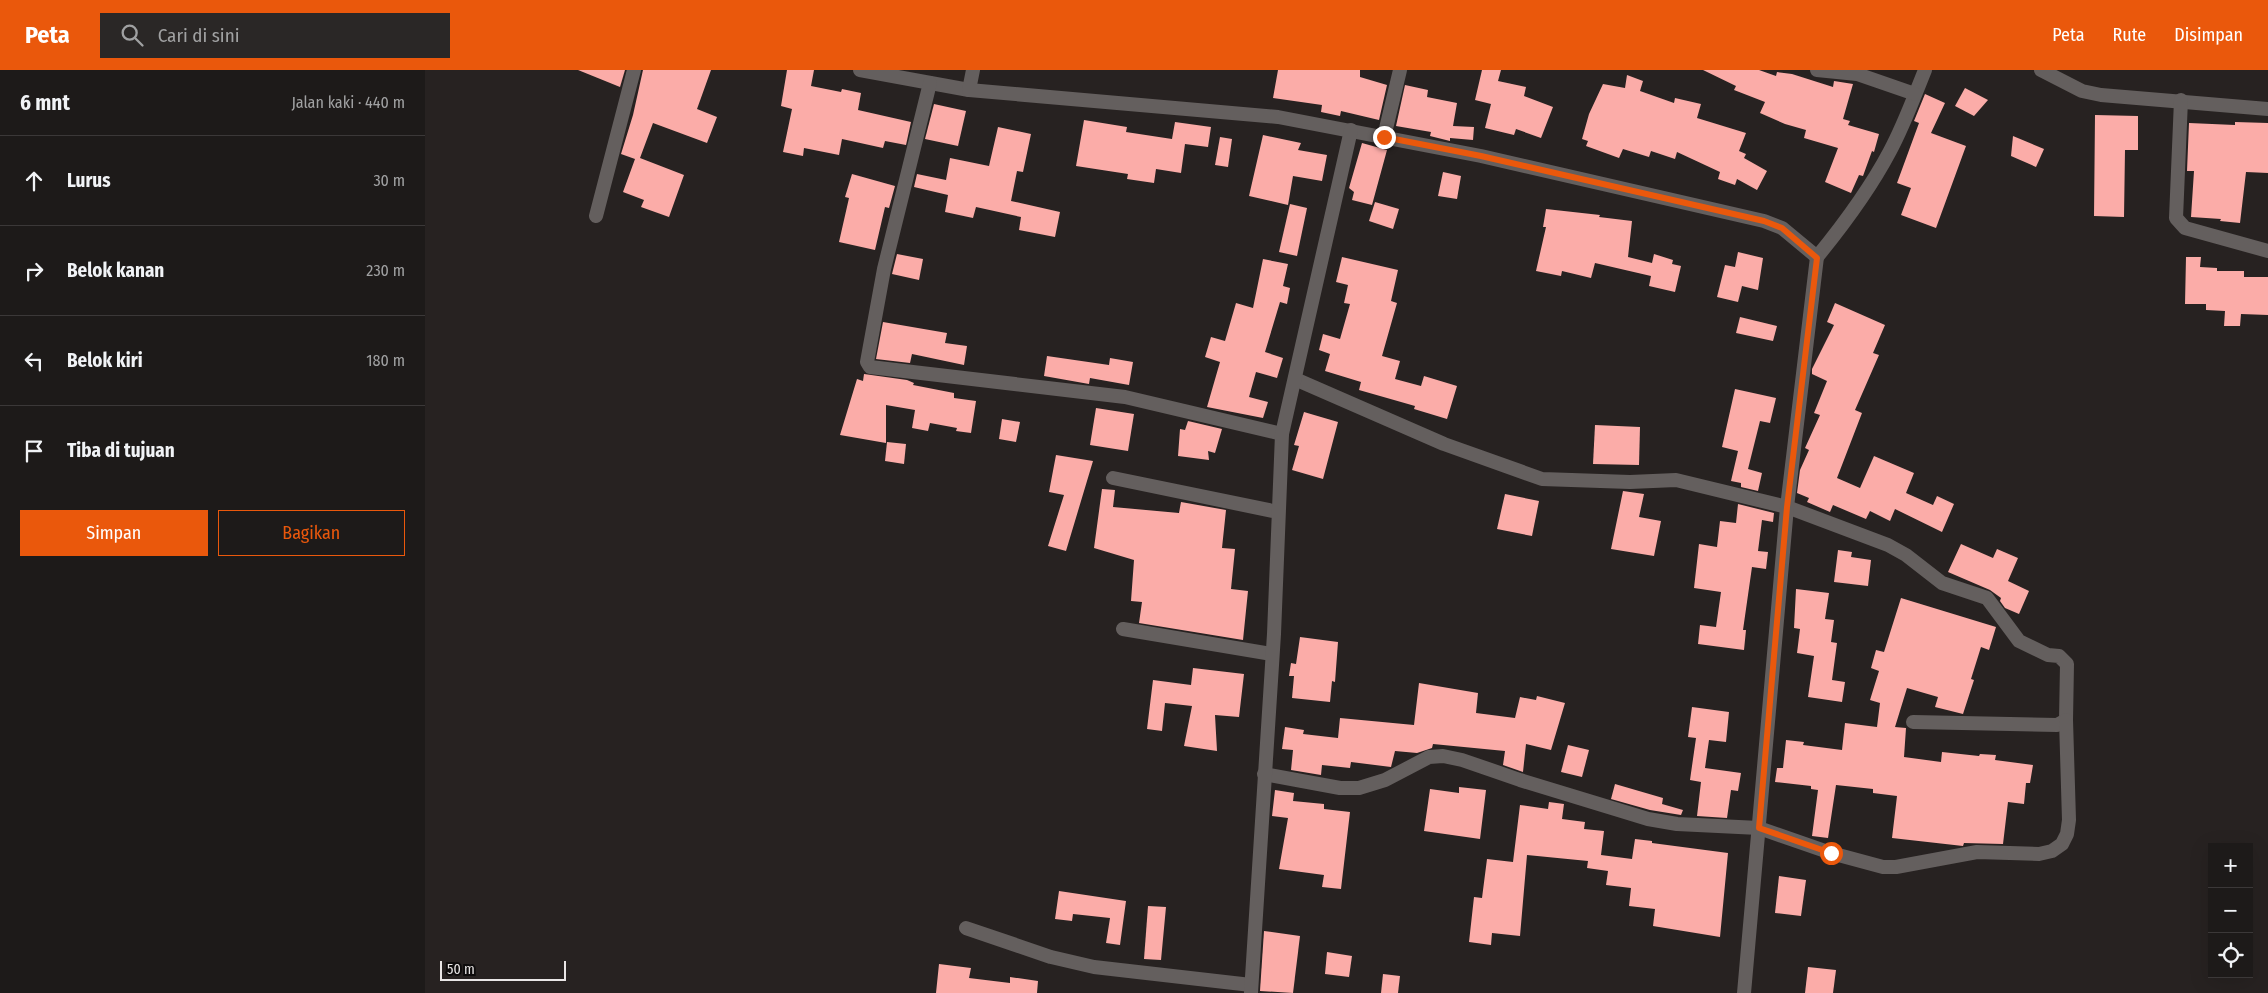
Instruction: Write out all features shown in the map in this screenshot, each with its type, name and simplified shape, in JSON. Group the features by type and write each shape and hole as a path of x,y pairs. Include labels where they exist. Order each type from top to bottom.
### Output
{"street":[{"path":"596,216 634,70"},
{"path":"860,70 969,90 1216,110 1278,117 1351,130 1481,156 1764,221 1782,228 1817,258"},
{"path":"969,90 973,70"},
{"path":"1384,137 1401,70"},
{"path":"1817,70 1857,74 1915,94"},
{"path":"1744,993 1787,507 1817,258 1847,220 1891,150 1925,70"},
{"path":"2041,70 2082,91 2101,95 2268,109"},
{"path":"930,83 884,269 868,365 870,367 1125,397 1282,434"},
{"path":"2173,100 2176,218 2179,224 2185,228 2268,251"},
{"path":"966,928 1051,957 1094,967 1251,989 1272,654 1282,434 1351,130"},
{"path":"1264,774 1340,788 1359,788 1385,780 1429,757 1443,756 1462,760 1521,780 1648,818 1677,824 1759,828 1831,853 1883,867 1895,867 1977,852 2039,854 2052,851 2062,844 2067,834 2069,820 2066,720 2067,664 2059,656 2048,655 2019,641 1987,598 1942,583 1906,555 1888,544 1787,507 1676,480 1603,482 1542,479 1444,444 1295,378"},
{"path":"1113,478 1277,512"},
{"path":"1123,629 1272,654"},
{"path":"1913,722 2057,725 2066,720"}],"building":[{"path":"578,70 625,70 620,87"},
{"path":"643,70 711,70 697,109 717,117 707,143 653,123 640,158 684,175 669,217 641,207 644,200 623,192 635,159 621,154 633,115"},
{"path":"787,70 814,70 811,86 841,92 842,89 861,93 858,110 911,122 906,145 885,141 883,148 842,139 839,155 804,148 803,156 783,152 792,109 781,106"},
{"path":"1278,70 1360,70 1360,77 1387,85 1379,120 1341,111 1340,116 1321,112 1322,105 1273,98"},
{"path":"1482,70 1501,70 1498,81 1526,87 1524,96 1553,107 1541,138 1516,129 1514,135 1485,128 1491,104 1475,100"},
{"path":"1703,70 1759,70 1776,76 1777,72 1792,74 1833,87 1834,81 1853,84 1843,119 1850,121 1848,125 1879,134 1874,152 1872,151 1863,176 1859,175 1851,193 1825,182 1838,148 1804,138 1806,130 1785,124 1760,113 1765,102 1734,90 1736,86"},
{"path":"1627,75 1643,81 1640,91 1674,103 1675,98 1701,104 1697,118 1746,133 1739,151 1746,154 1744,158 1767,171 1757,190 1737,179 1735,185 1718,179 1720,172 1677,152 1675,159 1651,151 1649,157 1623,149 1619,158 1586,146 1588,141 1582,139 1589,114 1603,84 1625,88"},
{"path":"1405,85 1428,90 1427,97 1457,103 1453,126 1474,127 1473,140 1450,138 1450,141 1430,136 1431,132 1396,126"},
{"path":"1965,88 1988,100 1974,116 1955,106"},
{"path":"1925,94 1945,103 1931,133 1966,146 1936,228 1901,215 1911,188 1897,183 1919,123 1914,121"},
{"path":"934,104 966,111 958,146 925,139"},
{"path":"2095,115 2138,116 2138,150 2125,150 2124,217 2094,216"},
{"path":"1084,120 1127,127 1126,132 1172,139 1175,122 1211,127 1208,147 1185,144 1181,173 1156,169 1154,183 1127,179 1128,174 1076,166"},
{"path":"2235,122 2268,123 2268,173 2246,172 2240,223 2220,221 2221,219 2191,217 2194,171 2187,171 2189,123 2235,125"},
{"path":"998,127 1031,134 1023,172 1017,171 1011,201 1060,212 1055,237 1019,230 1021,217 976,207 973,218 945,212 948,195 914,187 917,174 946,180 950,158 989,166"},
{"path":"1263,135 1301,143 1298,150 1327,155 1322,181 1293,176 1288,205 1249,196"},
{"path":"2013,136 2044,149 2036,167 2011,156"},
{"path":"1220,137 1232,139 1228,167 1215,165"},
{"path":"1362,143 1387,150 1372,205 1352,200 1354,192 1349,188"},
{"path":"1443,172 1461,176 1457,199 1438,196"},
{"path":"852,174 895,186 889,208 885,207 875,250 839,242 849,198 845,197"},
{"path":"1375,202 1399,209 1393,229 1369,221"},
{"path":"1290,204 1307,208 1297,256 1279,252"},
{"path":"1546,209 1600,215 1599,217 1632,221 1628,257 1652,263 1654,254 1673,260 1672,264 1681,266 1675,292 1649,286 1651,276 1595,263 1591,278 1562,271 1561,276 1536,271 1546,227 1543,227"},
{"path":"1738,252 1763,258 1758,290 1742,286 1738,302 1717,297 1725,265 1735,267"},
{"path":"897,254 923,259 919,280 892,274"},
{"path":"1342,257 1398,270 1391,301 1397,303 1382,356 1400,361 1395,379 1421,386 1424,376 1457,386 1447,419 1414,409 1415,406 1359,390 1361,382 1325,371 1330,354 1319,350 1323,334 1340,339 1350,304 1344,303 1348,285 1336,282"},
{"path":"2186,257 2201,257 2200,267 2217,268 2217,271 2244,271 2244,277 2268,277 2268,315 2241,314 2240,326 2224,326 2225,311 2206,310 2206,304 2185,304"},
{"path":"1263,259 1288,264 1283,286 1290,288 1287,304 1280,302 1265,352 1283,358 1277,378 1256,372 1249,397 1268,402 1263,418 1207,407 1220,362 1205,357 1211,337 1225,341 1236,303 1253,308"},
{"path":"1835,303 1885,325 1873,353 1879,355 1855,410 1862,413 1837,478 1860,488 1874,456 1914,473 1906,493 1933,505 1937,496 1954,504 1942,532 1895,509 1890,521 1870,511 1866,519 1833,505 1830,512 1807,502 1809,498 1797,493 1800,470 1809,450 1805,448 1820,415 1814,413 1827,381 1812,374 1812,369 1834,325 1827,322"},
{"path":"1740,317 1777,326 1773,341 1736,333"},
{"path":"883,322 947,333 945,343 967,346 964,365 912,354 910,363 876,359"},
{"path":"1047,356 1109,365 1110,358 1133,362 1129,385 1090,378 1089,384 1044,376"},
{"path":"864,374 907,380 914,383 913,385 954,393 954,398 976,401 971,433 956,431 957,428 930,423 928,431 912,428 915,410 886,405 886,443 840,435 857,379 863,381"},
{"path":"1735,389 1776,398 1770,423 1760,421 1748,469 1762,473 1758,491 1741,487 1741,483 1731,481 1738,451 1722,447"},
{"path":"1096,408 1134,414 1128,451 1090,445"},
{"path":"1304,412 1338,422 1323,479 1292,470 1299,446 1294,445"},
{"path":"1002,419 1020,422 1016,442 999,439"},
{"path":"1188,421 1222,429 1215,453 1208,451 1209,460 1178,456 1180,429 1185,430"},
{"path":"1595,425 1640,427 1639,465 1593,464"},
{"path":"887,442 906,444 904,464 885,461"},
{"path":"1056,455 1093,461 1066,551 1048,546 1064,495 1049,492"},
{"path":"1102,489 1115,490 1113,507 1179,513 1181,502 1226,510 1222,548 1235,549 1231,589 1248,591 1243,640 1139,623 1142,602 1131,601 1134,560 1094,548"},
{"path":"1623,491 1644,494 1639,517 1661,521 1654,556 1611,549"},
{"path":"1505,494 1539,501 1532,536 1497,529"},
{"path":"1738,504 1774,513 1773,522 1762,520 1758,551 1768,552 1766,569 1752,567 1743,630 1746,630 1744,650 1698,644 1700,625 1716,627 1721,592 1694,588 1699,544 1717,547 1720,521 1736,523"},
{"path":"1961,544 1993,558 1997,549 2018,558 2008,581 2029,591 2019,614 2005,608 2000,601 2001,598 1990,590 1948,572"},
{"path":"1838,550 1852,552 1851,557 1871,560 1868,586 1834,582"},
{"path":"1796,589 1829,593 1825,619 1834,620 1831,642 1837,643 1832,680 1845,682 1842,702 1808,697 1814,656 1797,653 1800,629 1794,628"},
{"path":"1901,598 1996,627 1989,650 1981,647 1971,679 1974,680 1963,714 1935,707 1938,697 1907,688 1895,727 1906,728 1904,757 1941,762 1942,752 1979,756 1980,754 1996,755 1995,760 2033,765 2030,783 2026,783 2024,804 2008,802 2003,844 1964,843 1963,846 1892,838 1897,796 1873,793 1873,789 1836,785 1828,838 1812,836 1818,790 1811,789 1811,786 1775,782 1777,768 1783,768 1786,740 1804,742 1803,745 1842,750 1845,723 1877,727 1880,703 1870,700 1879,671 1871,668 1876,650 1884,652"},
{"path":"1300,637 1338,642 1335,682 1332,681 1330,702 1292,698 1294,676 1289,676 1291,663 1296,664"},
{"path":"1193,668 1244,674 1239,717 1215,715 1217,751 1184,746 1192,706 1165,703 1162,731 1147,729 1153,680 1191,685"},
{"path":"1419,683 1478,693 1476,713 1515,718 1520,697 1536,700 1537,696 1565,703 1551,750 1526,744 1523,772 1503,765 1505,751 1433,744 1432,748 1417,753 1395,751 1391,767 1351,762 1350,768 1322,765 1321,775 1291,770 1293,750 1282,749 1285,727 1304,730 1303,734 1338,738 1340,718 1414,725"},
{"path":"1692,707 1729,712 1726,742 1709,740 1705,768 1741,773 1738,791 1731,790 1727,818 1697,816 1701,782 1690,780 1696,738 1688,737"},
{"path":"1568,745 1589,750 1582,777 1561,772"},
{"path":"1615,784 1663,798 1662,804 1683,810 1681,815 1650,810 1611,799"},
{"path":"1459,787 1486,790 1480,839 1424,831 1430,789 1459,793"},
{"path":"1275,790 1294,793 1293,801 1324,804 1324,809 1350,812 1341,889 1322,887 1324,875 1279,869 1288,818 1272,816"},
{"path":"1549,802 1564,804 1562,819 1585,822 1584,829 1604,831 1601,855 1632,859 1635,839 1728,853 1720,937 1653,926 1655,909 1629,906 1631,888 1606,885 1608,871 1587,868 1588,861 1527,855 1520,936 1492,933 1491,945 1469,942 1474,897 1482,898 1487,859 1513,862 1520,805 1548,809"},
{"path":"1779,876 1806,880 1801,916 1775,913"},
{"path":"1059,891 1126,901 1120,945 1106,943 1110,918 1073,914 1072,921 1055,919"},
{"path":"1148,906 1166,907 1161,960 1144,959"},
{"path":"1264,931 1300,936 1293,993 1260,991"},
{"path":"1327,952 1352,956 1349,977 1325,974"},
{"path":"939,964 971,968 969,978 1010,983 1010,977 1038,981 1037,993 936,993"},
{"path":"1808,967 1836,970 1833,993 1805,993"},
{"path":"1383,974 1400,976 1398,993 1381,993"}],"route":[{"path":"1384,137 1481,156 1764,221 1782,228 1817,258 1787,507 1759,828 1831,853"}]}
